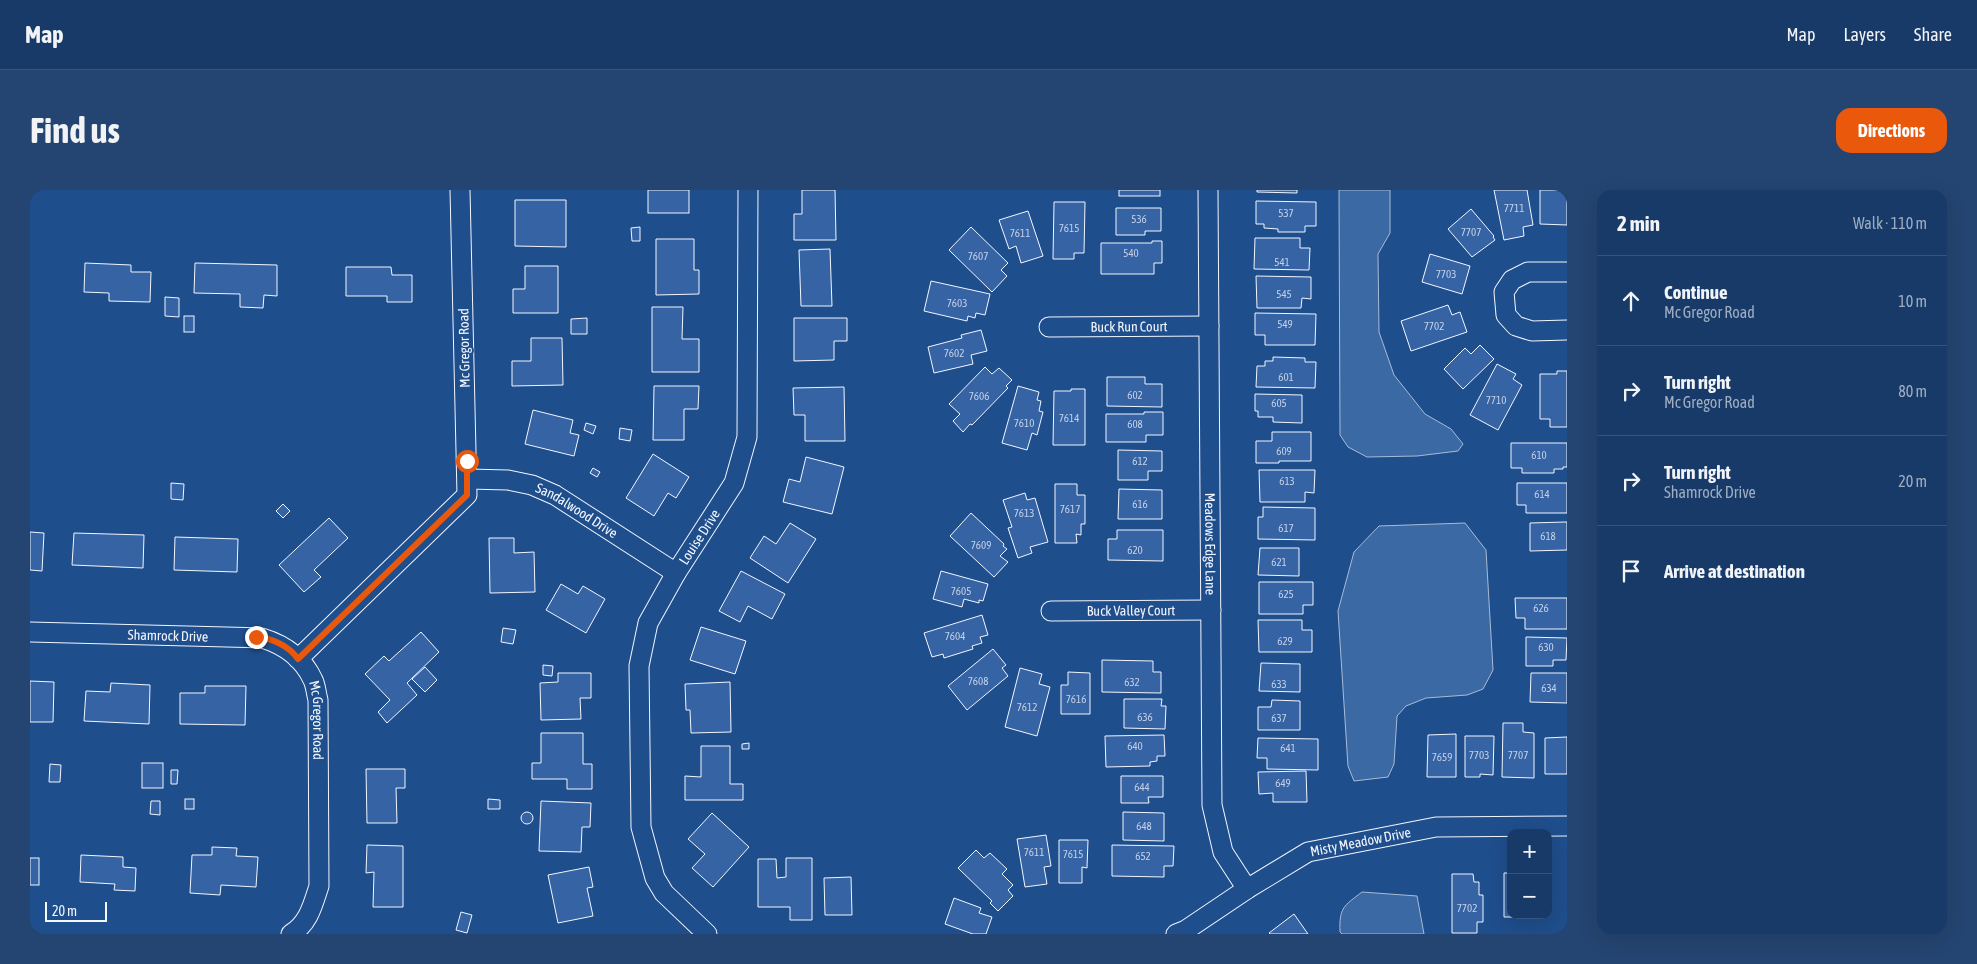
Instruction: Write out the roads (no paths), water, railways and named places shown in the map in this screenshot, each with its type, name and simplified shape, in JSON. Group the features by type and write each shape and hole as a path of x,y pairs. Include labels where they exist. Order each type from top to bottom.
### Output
{"street":[{"name":"Mc Gregor Road","path":"294,933 310,914 319,886 318,700 314,680 306,667 298,659 467,495 460,190"},
{"name":"Louise Drive","path":"707,934 664,893 655,878 641,827 639,666 648,623 676,573 734,483 747,437 748,190"},
{"name":"Meadows Edge Lane","path":"1208,190 1212,805 1223,852 1247,889"},
{"path":"1567,272 1528,272 1512,280 1504,292 1506,315 1516,326 1532,331 1567,330"},
{"name":"Buck Run Court","path":"1049,327 1209,326"},
{"name":"Sandalwood Drive","path":"468,479 508,480 532,485 555,494 676,573"},
{"name":"Buck Valley Court","path":"1051,611 1210,610"},
{"name":"Shamrock Drive","path":"30,632 262,638 282,645 298,659"},
{"name":"Misty Meadow Drive","path":"1176,934 1186,930 1247,889 1308,852 1436,827 1567,826"}],"water":[{"path":"1339,190 1390,190 1390,233 1378,254 1379,332 1394,375 1425,414 1451,429 1463,444 1458,451 1417,456 1367,457 1348,447 1340,435"},
{"path":"1465,523 1486,550 1493,670 1483,689 1467,695 1426,698 1406,706 1397,716 1394,764 1388,777 1354,781 1348,766 1338,611 1354,552 1379,526"},
{"path":"1362,892 1417,896 1424,934 1342,934 1340,932 1340,917 1342,912 1347,904"}]}
